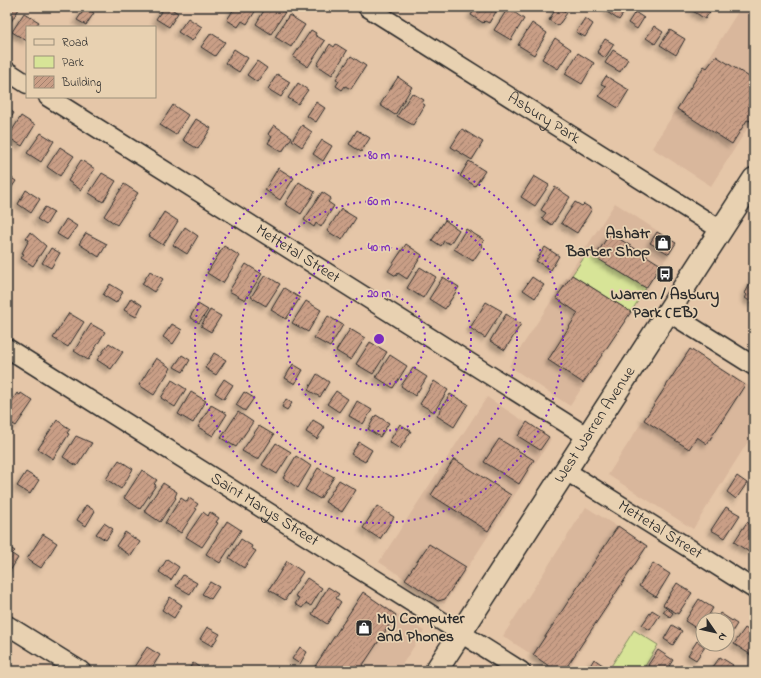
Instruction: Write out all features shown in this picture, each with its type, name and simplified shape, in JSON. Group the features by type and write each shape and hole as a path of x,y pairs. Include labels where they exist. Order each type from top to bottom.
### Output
{"main road":[{"name":"West Warren Avenue","path":"436,671 754,179"}],"street":[{"name":"Asbury Park","path":"367,7 721,230"},
{"path":"7,72 26,83"},
{"name":"Mettetal Street","path":"50,98 588,436"},
{"path":"668,312 754,366"},
{"name":"Saint Marys Street","path":"7,348 521,671"},
{"name":"Mettetal Street","path":"566,471 754,589"},
{"path":"7,625 81,671"}],"shaded area":[{"path":"741,7 747,7 754,11 754,118 711,186 652,148"},
{"path":"615,203 676,243 570,406 509,366"},
{"path":"689,348 754,389 754,432 693,529 608,475"},
{"path":"487,397 551,439 444,604 379,562"},
{"path":"586,507 648,546 567,671 557,671 503,636"},
{"path":"363,592 424,631 398,671 312,671"}],"green space":[{"path":"588,252 646,288 631,312 572,275"},
{"path":"634,630 658,645 642,671 608,671"}],"building":[{"path":"7,7 16,7 19,9 7,28"},
{"path":"164,7 168,7 178,13 169,27 156,19"},
{"path":"235,7 258,7 247,24 242,21 238,27 227,20"},
{"path":"266,7 278,7 285,12 271,34 256,24"},
{"path":"476,7 499,7 489,23 485,21 483,23 471,15"},
{"path":"557,7 567,13 558,26 549,20"},
{"path":"611,7 627,8 619,20 607,12"},
{"path":"696,7 707,7 711,10 705,19 693,11"},
{"path":"85,8 94,13 86,25 77,20"},
{"path":"508,8 524,19 511,40 494,30"},
{"path":"635,12 644,18 637,29 628,23"},
{"path":"24,13 39,22 37,26 26,26 26,40 12,32"},
{"path":"289,15 305,25 291,47 275,37"},
{"path":"188,18 202,27 192,41 178,32"},
{"path":"585,18 593,24 585,37 576,32"},
{"path":"532,23 547,33 534,55 518,45"},
{"path":"654,26 663,32 655,44 646,38"},
{"path":"311,30 316,33 315,35 325,41 308,67 293,57"},
{"path":"670,30 685,39 676,55 660,45"},
{"path":"211,33 225,42 215,56 201,47"},
{"path":"555,38 571,49 558,69 542,59"},
{"path":"605,39 614,44 605,58 597,52"},
{"path":"330,44 334,47 336,44 347,51 332,75 317,65"},
{"path":"234,49 248,58 239,72 225,63"},
{"path":"613,50 628,59 620,72 605,63"},
{"path":"578,53 594,63 582,84 565,74"},
{"path":"351,56 366,66 351,89 345,86 342,90 336,86 339,81 336,79"},
{"path":"716,56 754,80 754,115 751,121 747,120 732,144 677,109 704,66 707,68"},
{"path":"257,61 267,68 257,82 247,75"},
{"path":"277,74 290,82 281,97 268,89"},
{"path":"606,76 629,90 618,108 599,96 606,86 601,84"},
{"path":"398,77 412,87 395,115 380,105"},
{"path":"298,83 308,90 298,104 288,98"},
{"path":"412,93 424,100 422,103 425,105 413,125 397,116"},
{"path":"316,102 325,108 316,122 307,116"},
{"path":"173,105 188,115 176,135 160,125"},
{"path":"7,108 14,113 7,124"},
{"path":"21,116 35,125 22,146 8,137"},
{"path":"196,119 211,128 198,149 183,140"},
{"path":"274,125 292,137 282,152 268,143 272,137 268,134"},
{"path":"302,125 312,132 302,147 292,140"},
{"path":"462,129 483,142 472,160 451,147"},
{"path":"357,130 370,138 361,152 349,144"},
{"path":"41,133 54,141 41,162 27,153"},
{"path":"322,140 332,146 323,161 313,154"},
{"path":"60,147 74,156 60,176 47,167"},
{"path":"81,160 95,169 81,190 68,181"},
{"path":"469,161 485,171 475,186 460,176"},
{"path":"278,168 294,178 280,200 265,190"},
{"path":"102,173 116,181 103,202 89,193"},
{"path":"7,175 16,181 8,193 7,192"},
{"path":"534,176 549,185 535,206 521,197"},
{"path":"299,182 315,192 301,214 285,204"},
{"path":"124,184 138,193 117,225 104,216"},
{"path":"555,187 570,197 552,225 542,218 546,213 541,210"},
{"path":"26,190 40,199 31,213 18,204"},
{"path":"322,192 331,198 328,202 334,206 321,227 316,223 314,227 304,220"},
{"path":"575,202 582,206 584,204 592,209 577,233 561,223"},
{"path":"45,207 54,212 46,225 37,219"},
{"path":"341,209 356,218 342,240 327,231"},
{"path":"164,212 178,221 163,245 149,236"},
{"path":"66,219 77,226 67,240 57,234"},
{"path":"445,220 459,230 450,244 444,241 441,246 432,240"},
{"path":"185,227 198,236 187,254 173,245"},
{"path":"466,229 484,240 481,245 483,246 473,261 454,249"},
{"path":"30,232 46,246 33,266 21,258 29,240 26,238"},
{"name":"Ashatr Barber Shop","path":"657,232 676,243 669,254 650,243"},
{"path":"86,233 107,244 99,257 79,244"},
{"path":"610,233 661,265 646,288 595,257"},
{"path":"406,244 422,255 407,279 398,273 396,276 388,271"},
{"path":"224,246 240,256 223,283 207,273"},
{"path":"545,247 559,256 551,270 536,261"},
{"path":"51,248 60,253 51,268 42,263"},
{"path":"246,264 262,274 245,300 229,291"},
{"path":"420,267 436,277 423,298 407,288"},
{"path":"150,271 163,279 154,292 142,284"},
{"path":"265,275 280,284 266,306 251,297"},
{"path":"572,275 631,312 583,383 548,360 578,313 556,298"},
{"path":"443,277 459,287 445,309 429,299"},
{"path":"532,277 544,285 535,298 523,290"},
{"path":"753,279 754,304 745,298 747,295 745,293"},
{"path":"110,284 123,292 116,303 103,295"},
{"path":"284,288 300,298 286,319 271,310"},
{"path":"131,298 142,305 136,317 124,310"},
{"path":"306,301 321,310 308,332 292,323"},
{"path":"486,302 502,311 485,338 470,328"},
{"path":"198,304 208,310 199,323 190,317"},
{"path":"210,310 221,316 211,332 201,326"},
{"path":"69,313 84,322 68,347 53,338"},
{"path":"506,314 521,324 505,350 490,341"},
{"path":"328,316 343,325 330,347 314,338"},
{"path":"91,324 105,332 88,360 74,351"},
{"path":"172,324 182,330 173,344 163,337"},
{"path":"350,329 365,338 351,360 336,351"},
{"path":"370,342 387,352 373,374 356,364"},
{"path":"109,343 123,352 111,369 97,360"},
{"path":"690,349 745,385 707,444 697,437 689,449 644,420"},
{"path":"214,353 226,360 216,375 205,368"},
{"path":"182,355 190,360 183,372 174,367"},
{"path":"390,355 407,366 393,388 376,377"},
{"path":"156,358 171,368 154,395 139,385"},
{"path":"293,364 303,370 295,384 285,378"},
{"path":"413,368 427,377 415,396 401,386"},
{"path":"317,374 329,382 320,397 308,390"},
{"path":"224,379 233,385 224,399 215,393"},
{"path":"172,380 186,389 175,407 161,398"},
{"path":"434,381 448,390 434,412 420,404"},
{"path":"336,391 348,399 339,412 327,404"},
{"path":"191,392 206,401 193,423 178,414"},
{"path":"244,392 254,398 245,411 236,405"},
{"path":"17,393 20,395 21,393 33,401 16,426 7,420 7,408"},
{"path":"450,394 468,404 454,427 437,416"},
{"path":"286,399 292,403 287,410 282,407"},
{"path":"357,401 372,410 363,424 349,416"},
{"path":"211,405 227,414 213,436 198,427"},
{"path":"238,412 253,422 236,447 221,438"},
{"path":"376,415 389,423 380,437 368,429"},
{"path":"57,420 70,429 67,433 69,434 53,459 38,449"},
{"path":"313,420 325,427 317,439 306,432"},
{"path":"527,422 549,437 540,450 518,436"},
{"path":"400,424 411,431 400,449 389,442"},
{"path":"259,426 274,435 258,460 242,451"},
{"path":"76,436 92,443 77,466 63,457"},
{"path":"499,439 534,460 519,484 484,462"},
{"path":"359,442 372,450 365,462 351,454"},
{"path":"276,443 291,452 277,474 262,465"},
{"path":"296,456 311,466 298,488 283,478"},
{"path":"454,459 511,495 488,531 431,495"},
{"path":"119,460 133,469 121,489 106,479"},
{"path":"318,468 334,477 320,499 305,490"},
{"path":"142,470 157,480 154,484 156,485 140,509 124,498"},
{"path":"26,472 39,480 30,494 17,486"},
{"path":"737,476 747,483 736,499 727,492"},
{"path":"339,480 356,490 342,512 325,502"},
{"path":"163,483 177,492 176,498 160,522 144,511"},
{"path":"181,498 187,502 189,498 198,504 195,508 197,509 181,533 165,523"},
{"path":"86,505 95,511 86,526 77,520"},
{"path":"377,506 394,517 380,539 363,528"},
{"path":"726,507 740,515 725,538 711,530"},
{"path":"203,512 208,516 210,512 219,518 216,522 218,523 202,547 186,537"},
{"path":"227,521 241,530 220,563 206,554"},
{"path":"747,522 754,527 754,544 749,552 734,542"},
{"path":"104,523 113,529 106,540 96,534"},
{"path":"618,526 647,546 564,671 556,671 533,655"},
{"path":"125,532 140,542 131,556 116,546"},
{"path":"43,534 57,543 41,568 27,559"},
{"path":"241,539 252,546 251,548 256,551 244,568 229,558"},
{"path":"429,544 466,567 445,599 438,601 405,579"},
{"path":"7,546 15,551 12,554 18,558 7,576"},
{"path":"167,559 179,567 171,580 159,572"},
{"path":"287,561 303,572 285,600 269,590"},
{"path":"653,563 670,574 656,597 639,586"},
{"path":"183,575 197,583 190,594 176,586"},
{"path":"307,578 322,588 311,606 306,603 302,608 295,604 299,598 295,596"},
{"path":"210,582 219,587 211,599 202,594"},
{"path":"677,583 692,593 678,614 663,605"},
{"path":"328,587 339,594 336,598 341,602 327,624 312,614"},
{"path":"363,592 396,615 359,671 312,671"},
{"path":"170,597 182,605 174,618 162,610"},
{"path":"699,599 713,608 711,612 695,612 695,627 685,621"},
{"path":"666,608 673,613 670,617 663,612"},
{"path":"652,610 660,615 650,630 642,625"},
{"path":"672,625 682,631 673,645 664,639"},
{"path":"207,627 220,634 212,646 200,639"},
{"path":"745,628 754,634 754,650 751,655 735,645"},
{"path":"695,644 695,652 702,652 696,660 688,655"},
{"path":"147,647 160,655 150,671 141,671 134,667"},
{"path":"300,647 307,652 300,664 292,659"},
{"path":"658,650 673,660 666,671 658,671 648,665"},
{"path":"720,657 733,665 730,671 719,671 713,667"},
{"path":"594,659 610,670 587,671"},
{"path":"193,663 202,669 201,671 187,671"},
{"path":"681,665 690,671 677,671"}],"place":[{"name":"Ashatr Barber Shop","path":"663,243"},
{"name":"Warren / Asbury Park (EB)","path":"665,274"},
{"name":"My Computer and Phones","path":"364,628"}]}
